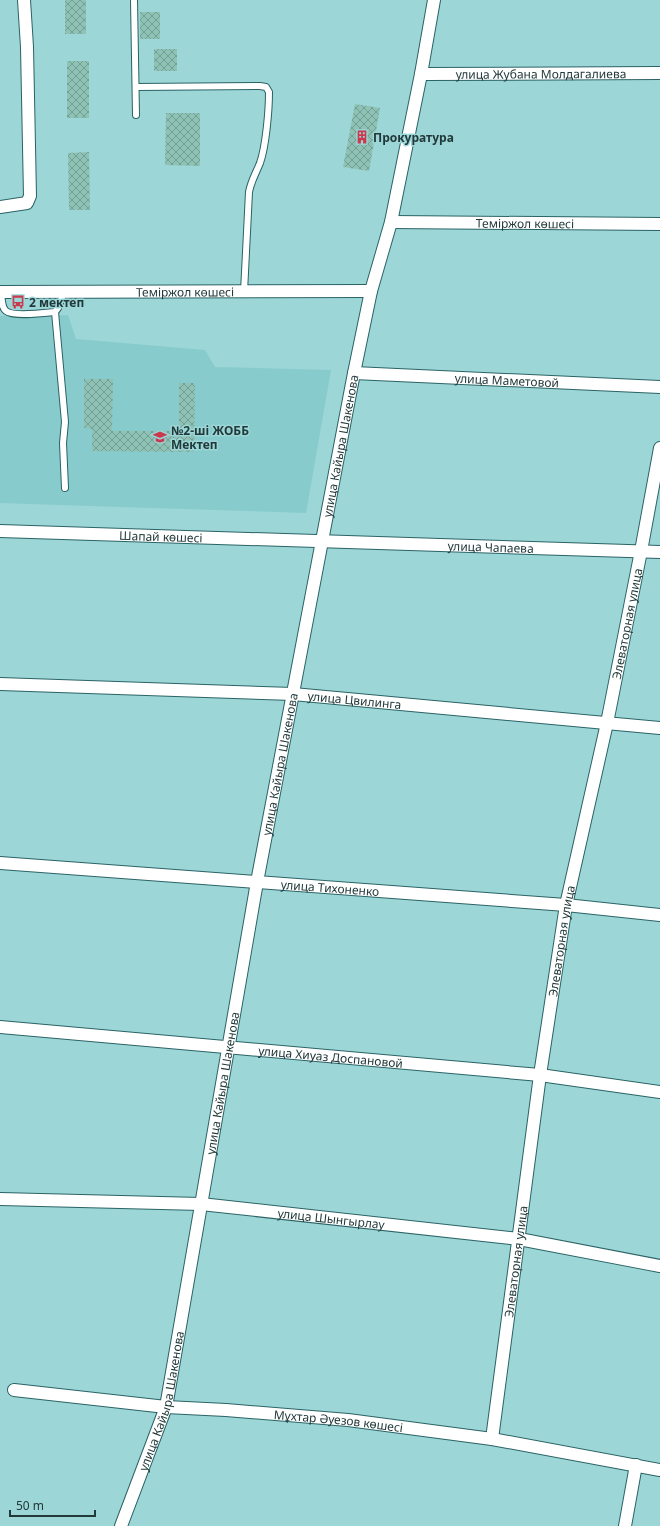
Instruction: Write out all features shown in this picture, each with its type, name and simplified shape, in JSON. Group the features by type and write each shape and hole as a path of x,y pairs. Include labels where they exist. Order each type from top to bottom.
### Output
{"street":[{"path":"0,207 27,203 30,196 27,47 24,0"},
{"name":"улица Кайыра Шакенова","path":"121,1526 166,1407 257,882 370,291 391,222 421,74 434,0"},
{"name":"улица Жубана Молдагалиева","path":"421,74 660,73"},
{"name":"Теміржол көшесі","path":"391,222 660,224"},
{"name":"Теміржол көшесі","path":"1,292 370,291"},
{"name":"улица Маметовой","path":"354,373 660,387"},
{"name":"Элеваторная улица","path":"492,1439 540,1075 566,905 607,723 660,448"},
{"name":"Шапай көшесі","path":"0,531 322,542"},
{"name":"улица Чапаева","path":"322,542 660,552"},
{"name":"улица Цвилинга","path":"0,684 293,694 660,728"},
{"name":"улица Тихоненко","path":"0,863 566,905 660,915"},
{"name":"улица Хиуаз Доспановой","path":"0,1027 228,1046 540,1075 660,1092"},
{"name":"улица Шынгырлау","path":"0,1199 201,1204 519,1239 660,1266"},
{"name":"Мұхтар Әуезов көшесі","path":"14,1390 166,1407 226,1410 348,1420 492,1439 660,1470"},
{"path":"625,1526 636,1466"}],"lane":[{"path":"134,0 136,115"},
{"path":"136,87 260,86 266,87 269,92 260,162 251,183 249,192 244,292"},
{"path":"1,292 3,306 6,311 11,313 55,312"},
{"path":"64,292 55,312 65,422 63,444 65,488"}],"shaded area":[{"name":"№2-ші ЖОББ Мектеп","path":"68,315 76,339 205,350 215,367 331,370 306,513 0,503 0,316"}],"building":[{"path":"65,0 86,0 86,34 65,34"},
{"path":"140,12 160,12 160,39 140,39"},
{"path":"154,49 177,49 177,71 154,71"},
{"path":"67,61 89,61 89,118 67,118"},
{"name":"Прокуратура","path":"355,104 380,108 369,171 343,167"},
{"path":"166,113 200,113 200,166 165,165"},
{"path":"89,152 90,210 69,210 68,153"},
{"path":"84,379 113,379 112,431 179,431 179,383 195,383 194,452 92,451 92,429 84,428"}],"place":[{"name":"Прокуратура","path":"362,137"},
{"name":"2 мектеп","path":"18,302"},
{"name":"№2-ші ЖОББ Мектеп","path":"160,437"}]}
